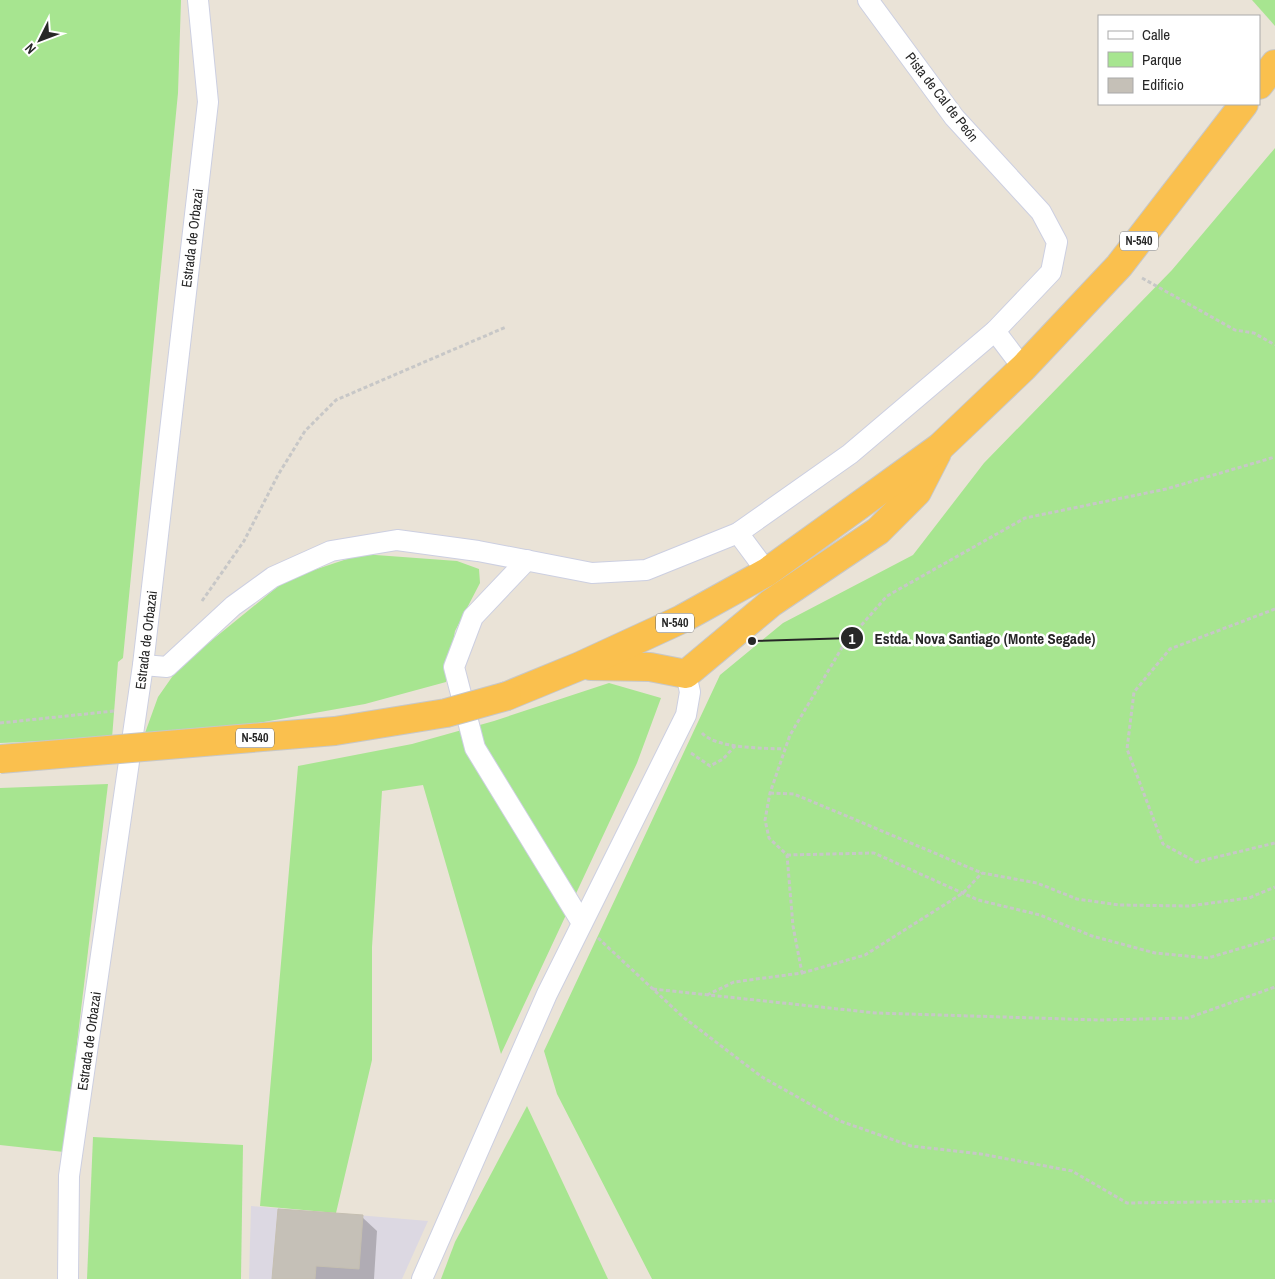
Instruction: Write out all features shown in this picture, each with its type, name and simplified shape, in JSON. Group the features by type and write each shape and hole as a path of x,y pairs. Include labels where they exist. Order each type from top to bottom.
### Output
{"highway":[{"path":"1260,84 1275,64"},
{"name":"N-540","path":"0,759 335,731 446,713 507,696 580,666 682,619 767,572 940,447 1023,368 1120,266 1243,105"},
{"path":"580,666 630,666 686,674 771,603 878,531 917,492 940,447"}],"street":[{"name":"Estrada de Orbazai","path":"68,1279 69,1176 143,665 208,102 198,0"},
{"name":"Pista de Cal de Peón","path":"143,665 166,667 233,606 273,577 331,551 397,540 478,551 592,573 646,570 738,534 850,454 995,332 1051,272 1056,242 1041,212 954,117 868,0"},
{"path":"995,332 1023,368"},
{"path":"738,534 767,572"},
{"path":"527,560 473,617 454,667 474,748 582,923"},
{"path":"422,1279 548,994 675,741 686,715 690,692 686,674"}],"path":[{"path":"1120,266 1235,330 1254,333 1275,345"},
{"path":"201,604 244,541 278,475 305,431 336,400 506,327"},
{"path":"802,973 793,926 787,855 769,838 765,820 770,793 790,735 843,646 887,596 1025,518 1166,489 1275,457"},
{"path":"1275,609 1170,649 1134,692 1128,749 1163,844 1196,862 1275,842"},
{"path":"0,723 137,710"},
{"path":"686,715 707,738 735,746 785,749"},
{"path":"675,741 710,766 723,759 735,746"},
{"path":"770,793 794,794 982,873 1036,883 1077,899 1119,905 1189,906 1249,898 1275,887"},
{"path":"787,855 874,853 978,900 1040,916 1092,936 1155,953 1208,958 1275,938"},
{"path":"707,995 734,982 802,973 865,955 963,893 982,873"},
{"path":"582,923 683,1017 762,1077 840,1120 910,1146 981,1154 1072,1171 1127,1204 1275,1201"},
{"path":"653,989 876,1013 1099,1020 1188,1018 1275,988"}],"shaded area":[{"path":"251,1206 428,1221 402,1279 249,1279"}],"green space":[{"path":"0,0 181,0 178,93 123,658 118,662 112,738 0,743"},
{"path":"1252,0 1275,0 1275,26"},
{"path":"1275,148 1275,1279 652,1279 557,1094 544,1051 720,675 783,623 913,555 984,463 1172,270"},
{"path":"362,554 457,561 479,569 480,583 455,631 446,682 365,704 258,723 145,733 158,697 179,667 287,579"},
{"path":"609,683 661,698 637,763 501,1054 423,785 382,791 372,947 372,1060 336,1213 260,1206 298,766 412,744 494,721"},
{"path":"108,784 64,1152 0,1145 0,788"},
{"path":"527,1106 608,1279 441,1279 455,1242"},
{"path":"93,1137 243,1145 241,1279 87,1279"}],"building":[{"path":"278,1209 363,1215 359,1269 316,1266 315,1279 272,1279"}],"place":[{"name":"Estda. Nova Santiago (Monte Segade)","path":"752,641"}]}
